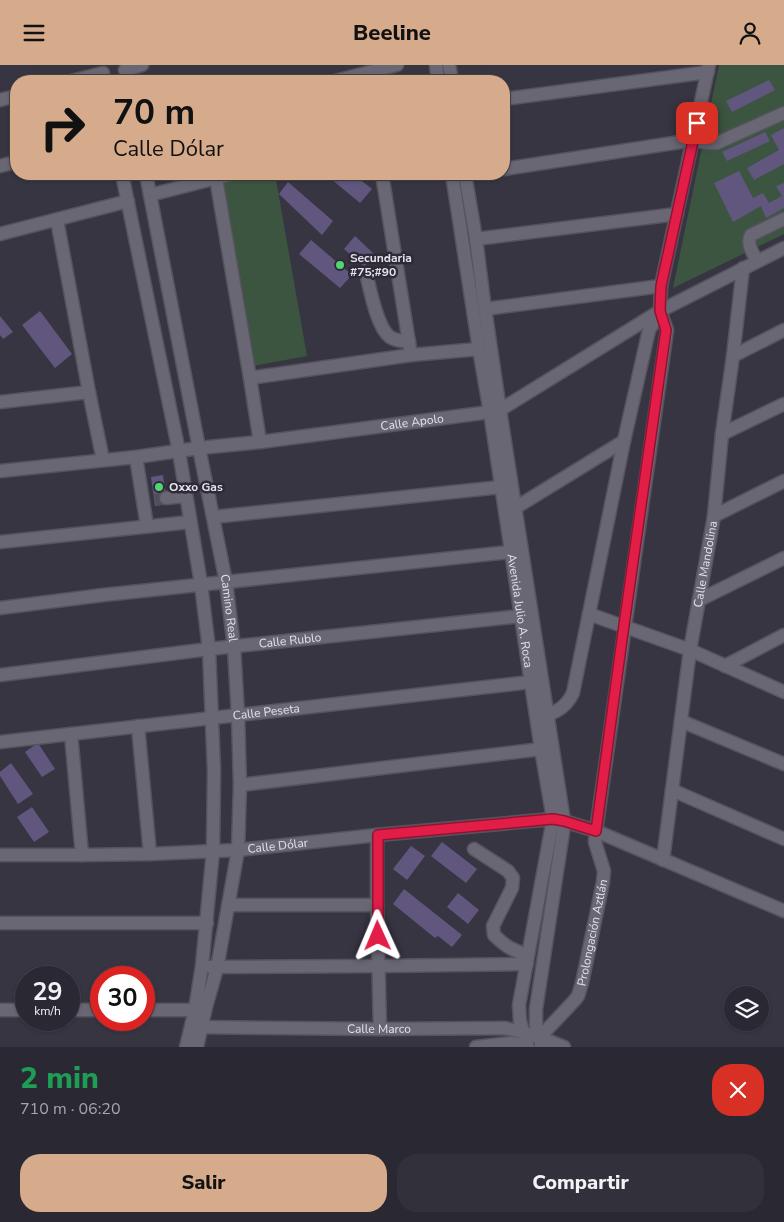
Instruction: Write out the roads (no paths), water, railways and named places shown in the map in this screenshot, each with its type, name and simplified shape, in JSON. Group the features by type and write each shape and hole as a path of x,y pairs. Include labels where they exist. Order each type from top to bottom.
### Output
{"street":[{"path":"125,72 142,65"},
{"path":"371,75 397,65"},
{"path":"510,98 708,68"},
{"name":"Prolongación Aztlán","path":"540,1042 578,995 603,882 604,871 595,842 596,831 666,330 660,311 661,286 708,68"},
{"path":"510,168 694,139 707,143 717,143 784,113"},
{"name":"Camino Real","path":"123,180 179,452 201,584 209,649 214,771 213,851 207,923 195,1010 197,1047"},
{"name":"Camino Real","path":"147,180 226,582 234,647 238,715 240,785 238,850 217,968 196,1027 186,1047"},
{"path":"150,195 208,180"},
{"path":"216,180 260,442"},
{"path":"383,180 411,355"},
{"name":"Avenida Julio A. Roca","path":"465,180 479,349 495,411 515,508 548,715 558,820 528,959 519,1012 527,1047"},
{"name":"Avenida Julio A. Roca","path":"466,180 485,309 501,487 510,552 541,749 558,820 563,832 536,1009 536,1025 540,1042"},
{"path":"0,234 128,201"},
{"path":"476,239 677,214"},
{"path":"757,261 748,240 751,235 784,219"},
{"path":"57,220 103,460"},
{"name":"Calle Apolo","path":"0,471 179,452 495,411 660,311 784,248"},
{"name":"Calle Mandolina","path":"663,860 690,650 714,516 742,268"},
{"path":"366,273 380,325 388,336 398,341 409,341"},
{"path":"485,309 661,286"},
{"name":"Prolongación Aztlán","path":"548,715 564,707 573,693 624,441 649,331 660,311"},
{"path":"733,356 784,330"},
{"path":"250,378 411,355 479,349"},
{"path":"0,402 89,392"},
{"path":"722,434 784,404"},
{"path":"515,508 624,441"},
{"path":"136,457 155,500 147,526"},
{"path":"714,516 784,481"},
{"path":"214,517 501,487"},
{"path":"155,500 186,496"},
{"path":"0,542 190,522"},
{"path":"0,607 510,552"},
{"path":"699,600 784,558"},
{"path":"589,614 690,650 784,692"},
{"name":"Calle Rublo","path":"0,675 209,649 521,616"},
{"path":"724,666 784,635"},
{"name":"Calle Peseta","path":"0,742 531,682"},
{"path":"682,721 784,764"},
{"path":"138,726 150,854"},
{"path":"71,734 82,855"},
{"path":"240,785 541,749"},
{"path":"672,790 784,839"},
{"path":"558,820 596,831 784,911"},
{"name":"Calle Dólar","path":"0,855 150,854 238,850 378,835 558,820"},
{"path":"378,835 377,905 380,1029"},
{"path":"474,849 508,871 513,878 512,888 493,927 494,935 504,945 528,959"},
{"path":"228,905 377,905"},
{"path":"0,923 207,923"},
{"path":"202,966 217,968 378,966 528,959"},
{"path":"0,1010 15,1010"},
{"path":"155,1010 195,1010"},
{"name":"Calle Marco","path":"196,1027 504,1028 524,1031 540,1042 564,1047"},
{"path":"476,1047 511,1043 527,1047"}],"tunnel":[{"path":"155,500 166,498"}],"place":[{"name":"Secundaria #75;#90","path":"340,265"},
{"name":"Oxxo Gas","path":"159,487"}]}
